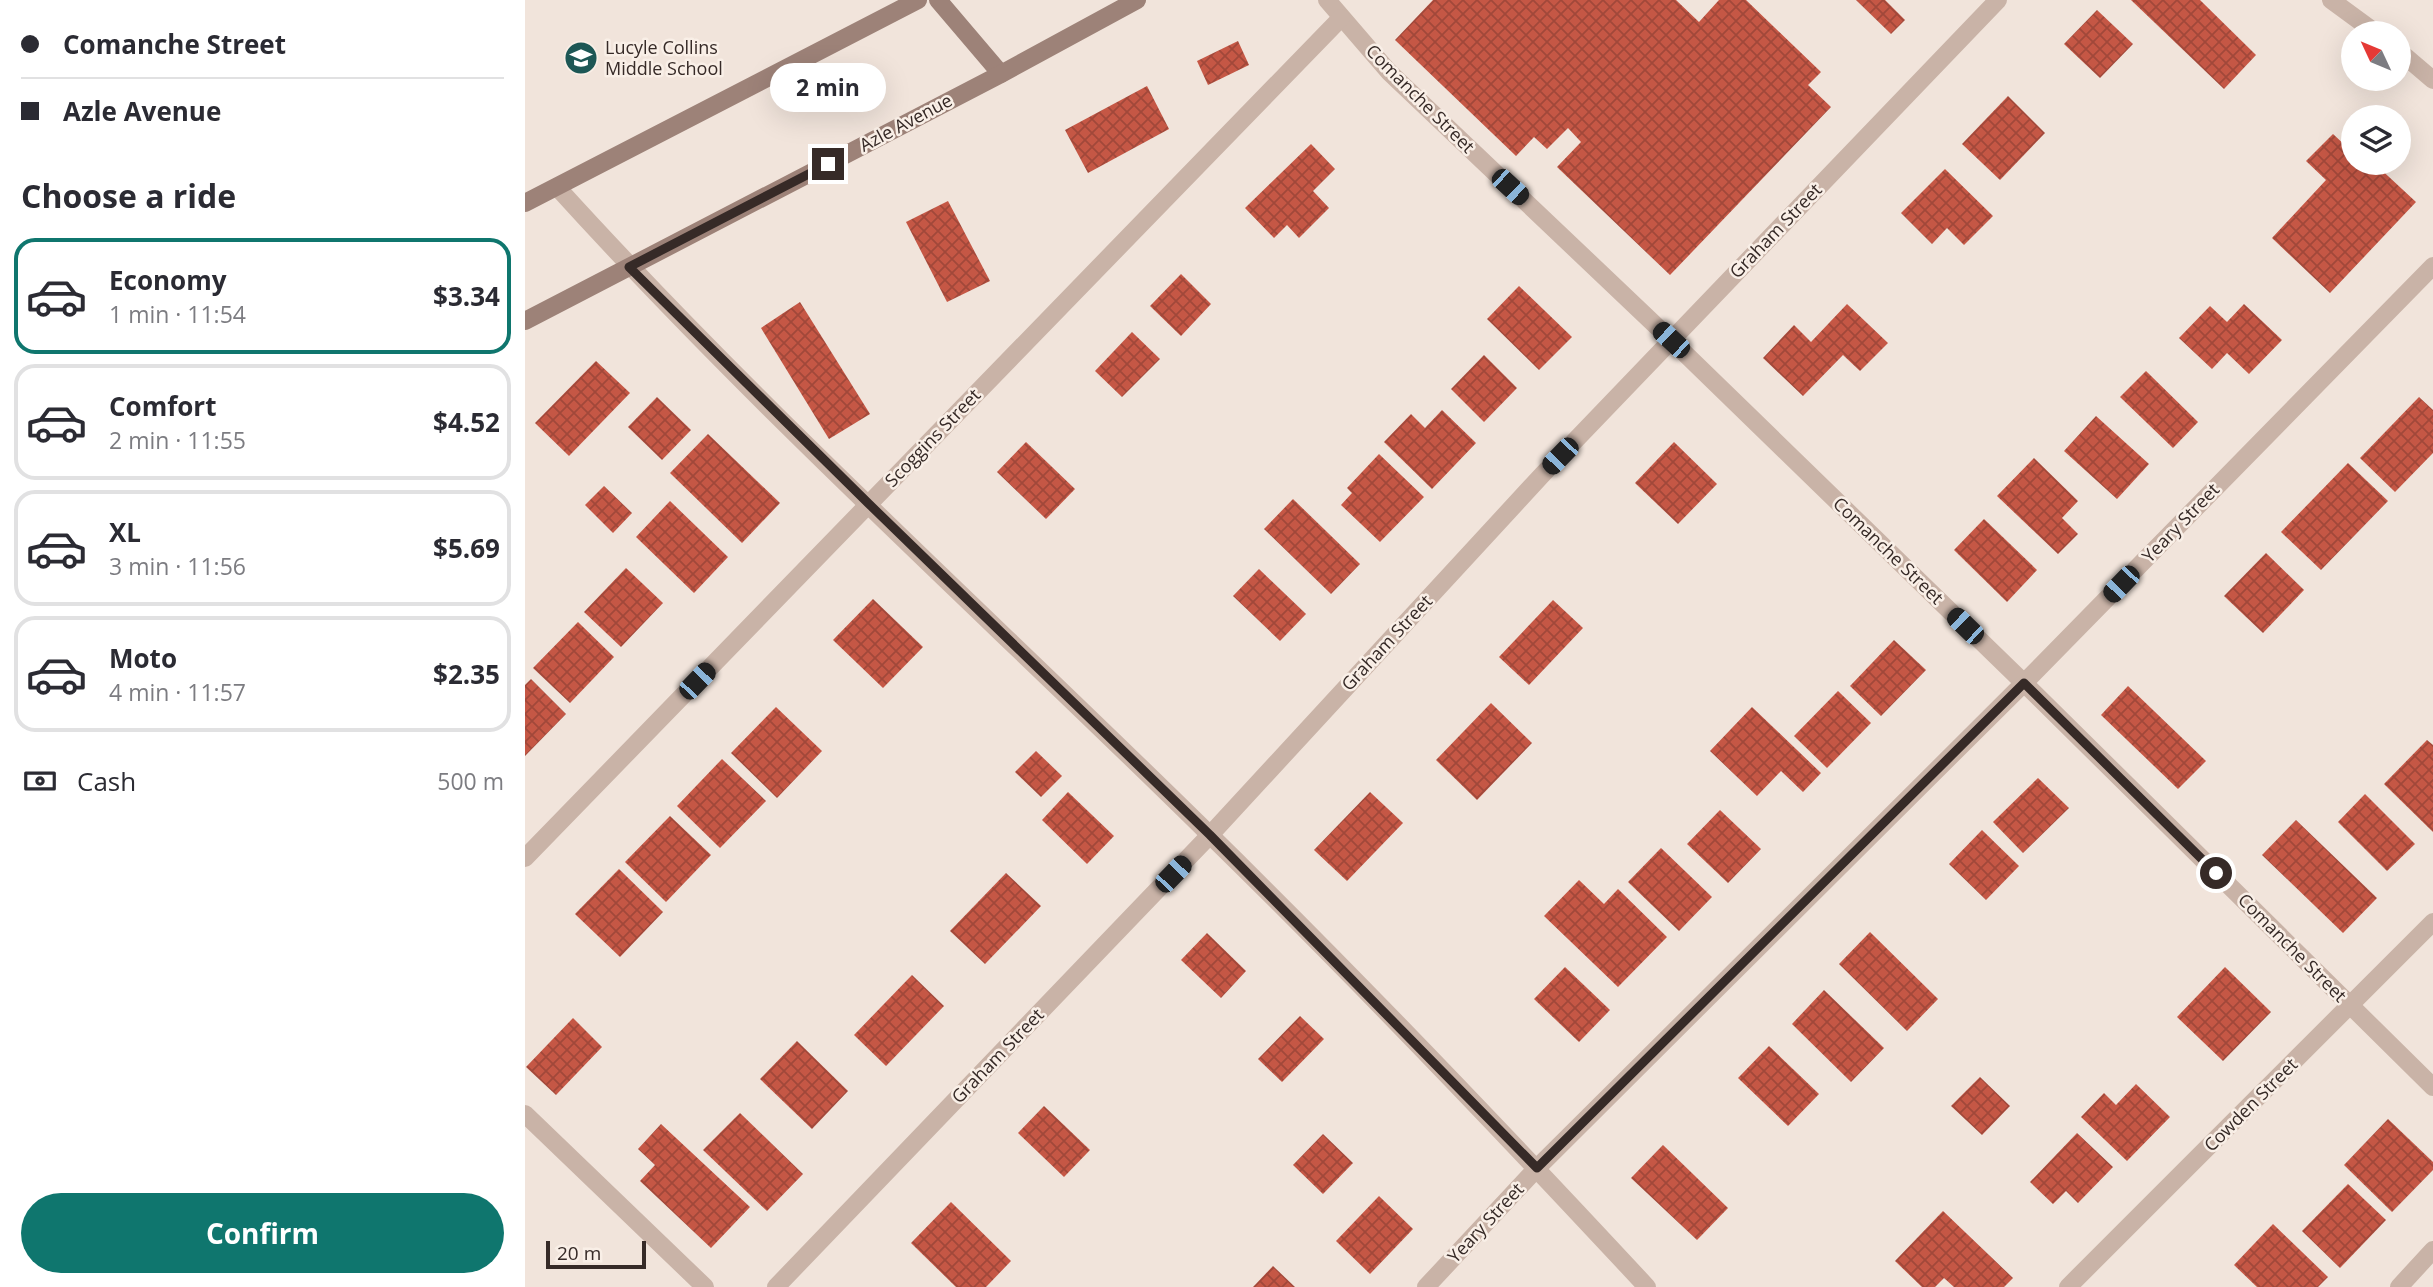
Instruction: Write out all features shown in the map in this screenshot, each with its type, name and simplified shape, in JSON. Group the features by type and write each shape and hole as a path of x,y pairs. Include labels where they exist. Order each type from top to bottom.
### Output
{"main road":[{"path":"525,203 918,0"},
{"path":"938,0 1001,74"},
{"name":"Azle Avenue","path":"525,321 1001,74 1137,0"}],"street":[{"name":"Comanche Street","path":"1327,0 1389,72 1671,340 2024,683 2433,1087"},
{"name":"Graham Street","path":"776,1287 1210,835 1542,475 1998,0"},
{"path":"2331,0 2360,21"},
{"name":"Scoggins Street","path":"525,858 1341,18"},
{"path":"2411,61 2433,80"},
{"path":"557,187 629,267 1210,835 1537,1168 1647,1287"},
{"name":"Yeary Street","path":"1426,1287 1537,1168 2024,683 2433,266"},
{"name":"Cowden Street","path":"2068,1287 2433,922"},
{"path":"525,1114 705,1287"},
{"path":"2399,1287 2433,1250"}],"building":[{"path":"1433,0 1676,0 1699,22 1719,0 1746,0 1821,72 1808,85 1831,107 1670,275 1557,167 1581,142 1568,128 1547,149 1534,137 1516,156 1395,40"},
{"path":"1856,0 1885,0 1905,20 1891,34"},
{"path":"2131,0 2200,0 2256,55 2224,89"},
{"path":"2097,10 2133,44 2100,78 2064,44"},
{"path":"1238,41 1249,65 1208,85 1197,61"},
{"path":"1147,86 1169,129 1088,173 1065,130"},
{"path":"2008,96 2045,133 2000,180 1962,144"},
{"path":"2333,134 2341,141 2341,175 2387,175 2416,202 2330,293 2272,238 2326,180 2306,161"},
{"path":"1311,144 1335,169 1313,191 1329,208 1299,238 1287,225 1274,238 1245,208"},
{"path":"1945,169 1993,216 1964,245 1947,228 1932,244 1901,213"},
{"path":"948,201 990,281 947,302 906,222"},
{"path":"1181,274 1211,304 1181,336 1150,306"},
{"path":"1519,286 1572,337 1539,370 1487,319"},
{"path":"800,302 870,414 829,439 761,328"},
{"path":"1847,304 1888,343 1860,371 1843,355 1803,396 1763,358 1794,325 1811,342"},
{"path":"2244,304 2282,340 2249,374 2227,353 2212,369 2179,338 2210,306 2227,322"},
{"path":"1132,332 1160,359 1122,397 1095,371"},
{"path":"1484,355 1517,388 1484,422 1451,389"},
{"path":"596,361 630,393 569,456 535,423"},
{"path":"2146,371 2198,422 2173,448 2120,397"},
{"path":"657,397 691,430 662,460 628,427"},
{"path":"2419,397 2433,410 2433,453 2395,492 2360,458"},
{"path":"1442,410 1476,443 1432,489 1384,442 1411,414 1425,428"},
{"path":"2096,416 2149,464 2117,499 2064,451"},
{"path":"708,434 780,503 742,543 670,473"},
{"path":"1026,442 1075,489 1046,519 997,472"},
{"path":"1674,442 1717,484 1678,524 1635,483"},
{"path":"1379,454 1424,497 1380,542 1341,505 1352,493 1347,488"},
{"path":"2034,458 2078,501 2062,518 2078,534 2058,554 1997,496"},
{"path":"2348,463 2388,501 2321,570 2281,532"},
{"path":"604,486 632,513 613,533 585,505"},
{"path":"1293,499 1360,564 1331,594 1264,529"},
{"path":"670,501 728,557 694,593 636,537"},
{"path":"1984,519 2037,570 2007,602 1954,550"},
{"path":"2266,553 2304,590 2263,633 2224,596"},
{"path":"626,568 663,603 621,647 584,612"},
{"path":"1259,569 1306,614 1280,641 1233,596"},
{"path":"873,599 923,647 883,688 833,640"},
{"path":"1553,600 1583,628 1529,685 1499,657"},
{"path":"578,622 614,657 570,703 533,668"},
{"path":"1894,640 1926,670 1881,716 1850,686"},
{"path":"531,679 566,714 525,756 525,685"},
{"path":"2128,686 2206,761 2178,789 2101,715"},
{"path":"1838,691 1871,723 1827,768 1794,736"},
{"path":"1491,703 1532,743 1477,800 1436,760"},
{"path":"776,707 822,751 777,798 731,753"},
{"path":"1752,707 1821,773 1803,792 1781,771 1757,796 1710,751"},
{"path":"2427,740 2433,745 2433,832 2384,784"},
{"path":"1036,751 1062,776 1041,797 1015,772"},
{"path":"722,759 766,801 720,848 677,806"},
{"path":"2038,778 2069,808 2023,853 1993,822"},
{"path":"1068,792 1114,836 1087,864 1042,820"},
{"path":"1370,792 1403,823 1347,881 1314,850"},
{"path":"2365,794 2415,844 2387,871 2338,822"},
{"path":"1720,810 1761,849 1728,883 1687,844"},
{"path":"670,816 711,855 666,902 625,862"},
{"path":"2296,820 2377,898 2343,933 2262,855"},
{"path":"1982,830 2019,866 1986,900 1949,864"},
{"path":"1661,848 1712,897 1679,931 1628,882"},
{"path":"619,869 663,912 620,957 575,914"},
{"path":"1006,873 1041,906 985,964 950,931"},
{"path":"1579,880 1604,904 1618,889 1667,937 1618,987 1544,916"},
{"path":"1870,932 1938,999 1907,1031 1839,964"},
{"path":"1207,933 1246,971 1221,998 1181,960"},
{"path":"1565,967 1610,1010 1579,1042 1534,999"},
{"path":"2225,967 2271,1012 2223,1061 2177,1017"},
{"path":"912,975 944,1006 886,1066 854,1035"},
{"path":"1824,990 1884,1048 1851,1082 1792,1024"},
{"path":"1300,1016 1324,1039 1282,1082 1258,1059"},
{"path":"573,1018 602,1047 556,1095 526,1067"},
{"path":"797,1041 848,1091 812,1129 760,1079"},
{"path":"1769,1046 1819,1094 1788,1126 1738,1078"},
{"path":"1980,1077 2010,1106 1982,1135 1951,1106"},
{"path":"2136,1084 2170,1117 2127,1161 2081,1117 2104,1093 2116,1105"},
{"path":"1044,1106 1090,1150 1064,1177 1018,1133"},
{"path":"740,1113 803,1174 767,1211 703,1150"},
{"path":"2388,1119 2433,1162 2433,1170 2392,1212 2344,1165"},
{"path":"661,1124 750,1207 711,1248 640,1181 655,1165 638,1149"},
{"path":"2077,1133 2113,1167 2078,1203 2066,1191 2053,1204 2030,1182"},
{"path":"1323,1134 1353,1163 1323,1194 1293,1165"},
{"path":"1663,1145 1728,1208 1697,1240 1631,1178"},
{"path":"2348,1184 2386,1220 2340,1268 2302,1231"},
{"path":"1379,1196 1413,1229 1370,1274 1336,1241"},
{"path":"951,1202 1011,1261 986,1287 956,1287 911,1243"},
{"path":"1943,1211 2013,1278 2004,1287 1954,1287 1944,1278 1935,1287 1922,1287 1895,1261"},
{"path":"2273,1224 2328,1277 2318,1287 2257,1287 2234,1265"},
{"path":"1273,1266 1295,1287 1253,1287"}],"place":[{"name":"Lucyle Collins Middle School","path":"581,58"}],"route":[{"path":"828,164 629,267 1210,835 1537,1168 2024,683 2216,873"}]}
